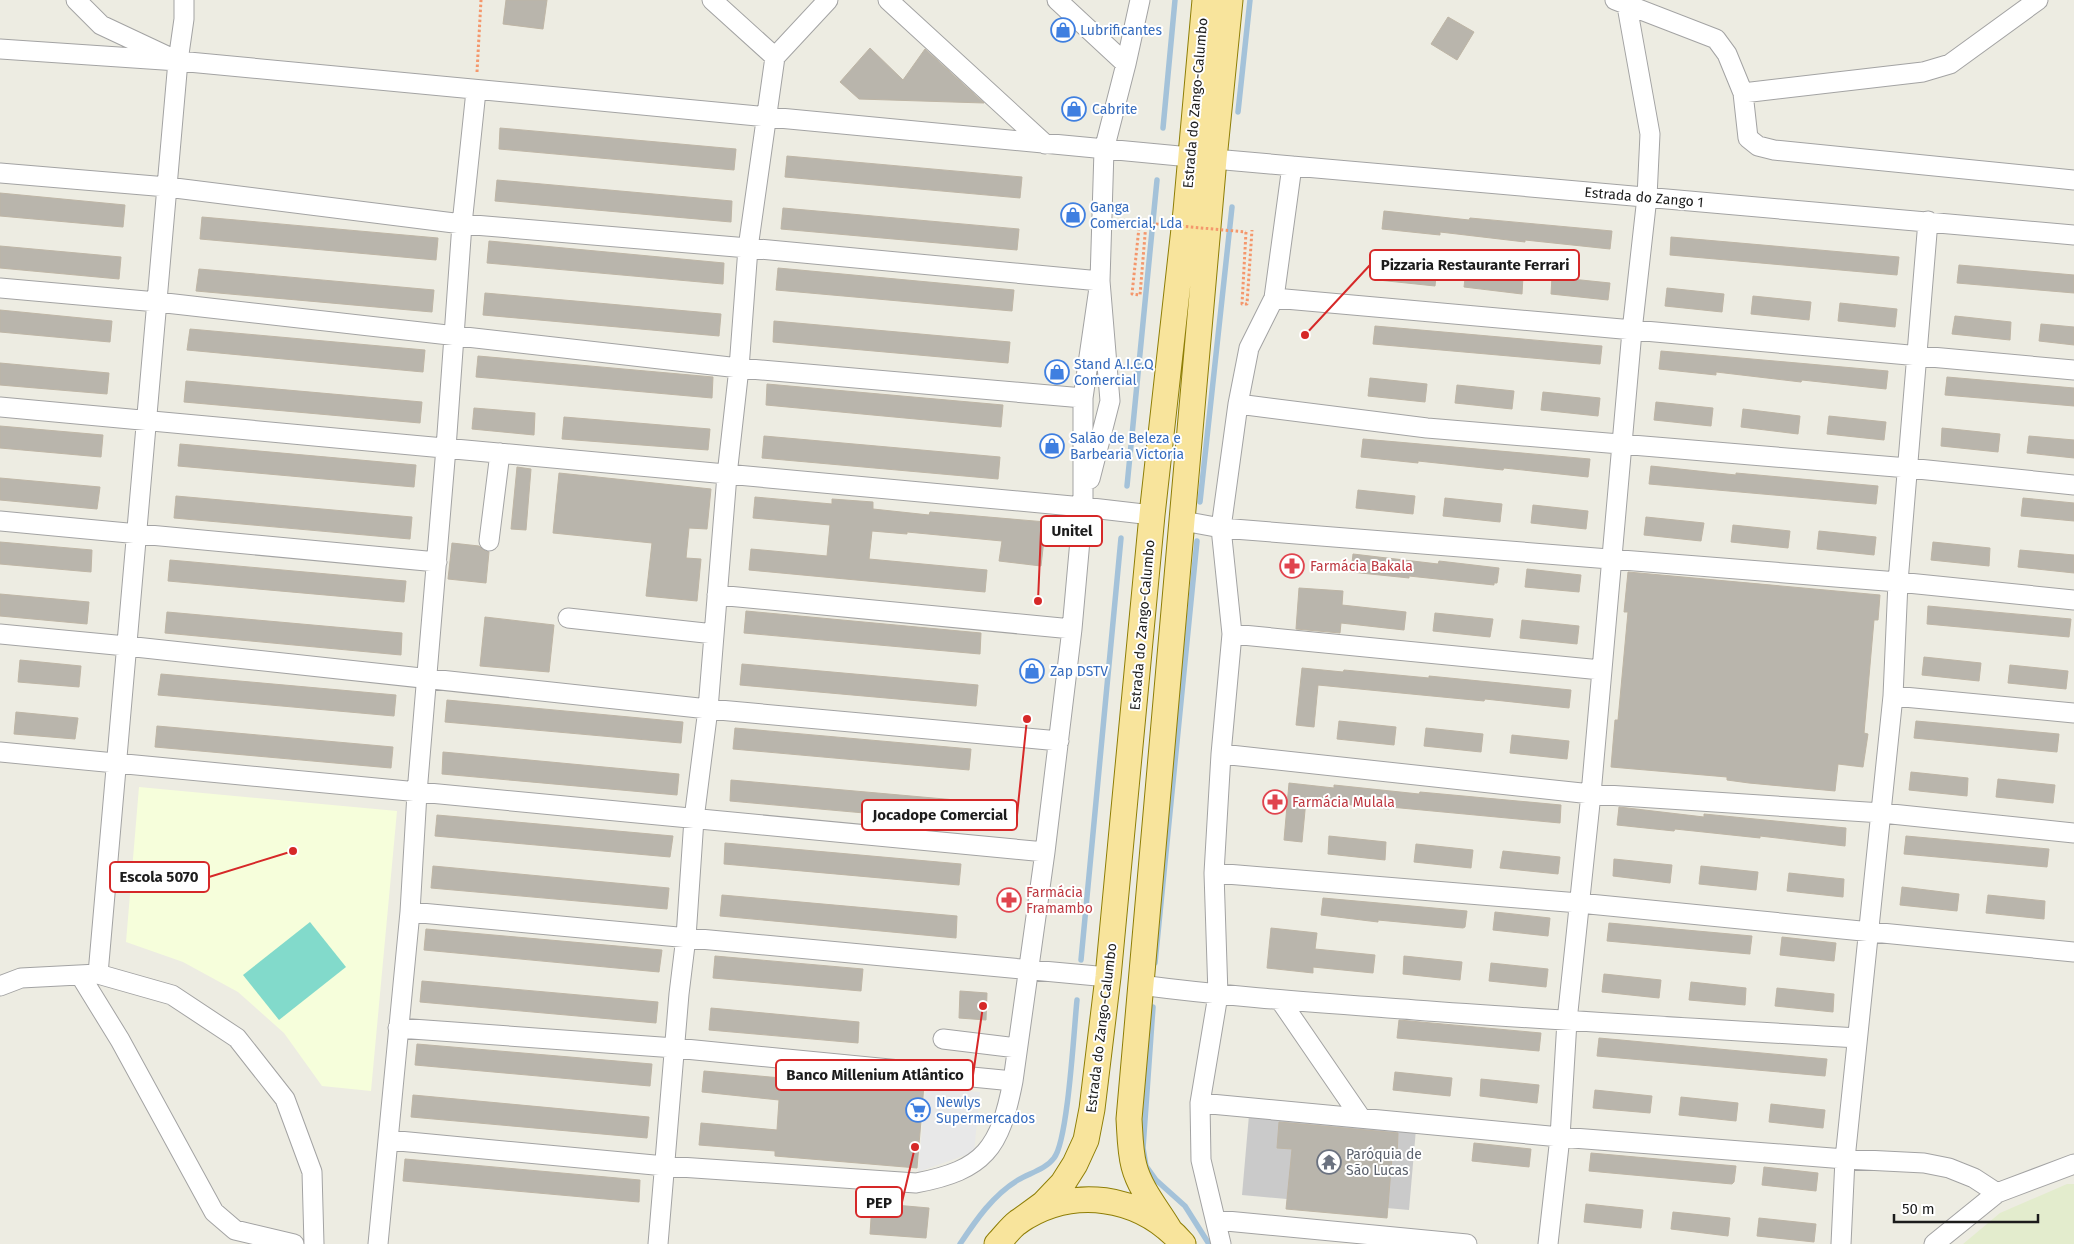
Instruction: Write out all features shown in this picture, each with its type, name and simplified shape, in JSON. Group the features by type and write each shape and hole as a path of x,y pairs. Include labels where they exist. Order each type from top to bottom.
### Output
{"main road":[{"name":"Estrada do Zango-Calumbo","path":"1176,1236 1143,1187 1134,1167 1130,1146 1129,1119 1183,521 1202,158 1205,0"},
{"name":"Estrada do Zango-Calumbo","path":"1017,1223 1043,1204 1063,1183 1075,1164 1086,1140 1097,1076 1108,977 1152,515 1202,158 1230,0"},
{"path":"997,1244 1017,1223 1044,1208 1070,1200 1097,1198 1123,1203 1147,1214 1176,1236"}],"street":[{"path":"76,0 101,26 178,61"},
{"path":"184,0 184,19 178,61 115,764 89,975 120,1040 214,1212 235,1230 294,1244"},
{"path":"712,0 775,58"},
{"path":"658,1244 674,1048 686,937 694,819 708,709 726,475 739,368 748,248 775,58 828,0"},
{"path":"888,0 1045,144"},
{"path":"1057,0 1126,64"},
{"path":"1083,507 1110,401 1100,282 1104,150 1140,0"},
{"path":"1742,93 1923,72 1950,64 2038,0"},
{"path":"1624,2 1716,38 1727,54 1742,93 1748,138 1758,146 1774,150 2074,180"},
{"path":"1548,1244 1560,1137 1567,1021 1591,794 1621,443 1647,197 1650,134 1624,2"},
{"name":"Estrada do Zango 1","path":"0,49 178,61 1104,150 2074,235"},
{"path":"378,1244 410,912 417,792 437,562 462,224 476,91"},
{"path":"1221,1244 1201,1160 1200,1103 1218,995 1214,873 1221,754 1232,634 1221,528 1238,404 1249,348 1274,298 1292,166"},
{"path":"0,173 167,187 462,224 748,248 1100,282"},
{"path":"1841,1244 1845,1159 1893,696 1898,582 1928,221"},
{"path":"388,1140 665,1166 916,1183 962,1171 982,1157 997,1137 1007,1110 1013,1080 1045,852 1072,629 1083,507 1083,398 1100,282"},
{"path":"0,288 157,302 739,368 1083,398"},
{"path":"1274,298 1632,331 1783,342 2074,370"},
{"path":"1238,404 1427,428 1908,468 2074,485"},
{"path":"0,407 1083,507 1152,515"},
{"path":"489,540 500,453"},
{"path":"0,521 437,562"},
{"path":"1183,521 1221,528 1898,582 2074,600"},
{"path":"717,595 1072,629"},
{"path":"568,618 714,634"},
{"path":"0,634 708,709 1059,741"},
{"path":"1232,634 1601,670"},
{"path":"1893,696 2074,713"},
{"path":"0,752 1045,852"},
{"path":"1221,754 1591,794 1882,813 2074,833"},
{"path":"1214,873 1579,903 2074,952"},
{"path":"410,912 1108,977"},
{"path":"0,986 21,978 89,975 172,995 237,1038 285,1099 312,1172 314,1244"},
{"path":"1140,984 1218,995 1280,1000 1567,1021 1857,1038"},
{"path":"1280,1000 1362,1118"},
{"path":"398,1028 674,1048 1013,1080"},
{"path":"943,1039 1017,1048"},
{"path":"1200,1103 1560,1137 1845,1159 1924,1163 1949,1168 1974,1178 1997,1193"},
{"path":"1934,1244 1997,1193 2074,1164"},
{"path":"1216,1220 1467,1244"}],"path":[{"path":"476,91 482,0"},
{"path":"1140,218 1132,294 1140,295 1146,223 1246,232 1242,304 1247,304 1252,230"}],"shaded area":[{"path":"139,787 397,811 371,1091 322,1086 284,1033 238,992 183,962 126,942"},
{"path":"310,922 346,967 279,1020 243,975"},
{"path":"926,1088 980,1092 974,1152 918,1172"},
{"name":"Paróquia de São Lucas","path":"1249,1115 1416,1129 1409,1210 1242,1195"},
{"path":"2067,1184 2074,1184 2074,1244 1963,1244 2000,1213"}],"building":[{"path":"506,0 547,0 543,29 503,24"},
{"path":"1448,17 1474,32 1457,60 1431,44"},
{"path":"870,48 903,80 925,49 984,103 859,99 840,82"},
{"path":"500,128 736,149 734,170 499,149"},
{"path":"787,156 1022,177 1020,198 785,177"},
{"path":"497,180 732,201 731,222 495,201"},
{"path":"0,193 125,205 123,227 0,216"},
{"path":"783,208 1019,229 1017,250 781,229"},
{"path":"1384,211 1469,220 1470,218 1612,231 1610,249 1440,232 1440,235 1382,229"},
{"path":"202,217 438,238 436,260 200,239"},
{"path":"1671,237 1899,257 1897,275 1670,255"},
{"path":"489,241 724,263 723,284 487,263"},
{"path":"0,246 121,257 119,279 0,268"},
{"path":"1380,262 1437,268 1435,286 1378,280"},
{"path":"1959,265 2074,275 2074,293 1957,283"},
{"path":"778,268 1014,290 1012,311 776,290"},
{"path":"199,269 434,290 432,312 196,291"},
{"path":"1466,270 1523,276 1522,294 1464,287"},
{"path":"1552,277 1610,283 1608,300 1551,294"},
{"path":"1667,288 1724,294 1722,312 1665,306"},
{"path":"485,293 721,314 719,336 483,315"},
{"path":"1753,296 1811,302 1809,320 1751,314"},
{"path":"1840,303 1897,309 1895,327 1838,321"},
{"path":"0,310 112,321 110,342 0,332"},
{"path":"1955,316 2011,322 2010,340 1952,334"},
{"path":"774,321 1010,342 1008,363 773,342"},
{"path":"2041,324 2074,327 2074,345 2039,341"},
{"path":"1375,326 1602,346 1600,364 1373,344"},
{"path":"190,329 425,350 423,372 187,350"},
{"path":"1661,351 1888,371 1886,389 1716,372 1716,375 1659,369"},
{"path":"478,356 713,377 712,398 476,377"},
{"path":"0,363 109,373 107,394 0,385"},
{"path":"1947,377 2074,388 2074,406 1945,395"},
{"path":"1370,378 1427,384 1425,402 1368,396"},
{"path":"186,381 422,402 420,423 184,402"},
{"path":"767,384 1003,405 1001,427 766,405"},
{"path":"1457,385 1514,391 1512,409 1455,403"},
{"path":"1543,392 1600,398 1598,416 1541,410"},
{"path":"1656,402 1713,408 1711,426 1654,420"},
{"path":"474,408 535,413 534,435 472,429"},
{"path":"1743,409 1800,416 1798,434 1741,427"},
{"path":"1829,416 1886,422 1884,440 1827,434"},
{"path":"564,417 710,429 708,450 562,439"},
{"path":"0,426 103,435 101,457 0,448"},
{"path":"1942,428 2000,434 1998,452 1941,446"},
{"path":"764,436 1000,457 998,479 762,458"},
{"path":"2029,436 2074,440 2074,458 2027,453"},
{"path":"1363,439 1590,459 1588,477 1504,468 1503,470 1361,457"},
{"path":"180,444 416,465 414,487 178,466"},
{"path":"1651,466 1736,475 1736,473 1878,486 1876,504 1649,484"},
{"path":"517,467 531,469 526,530 511,529"},
{"path":"559,473 711,489 707,529 689,528 686,558 701,559 697,601 646,596 652,543 553,533"},
{"path":"0,478 100,487 97,509 0,500"},
{"path":"1358,490 1415,496 1413,514 1356,508"},
{"path":"176,496 412,517 410,539 174,518"},
{"path":"755,497 832,504 832,499 873,502 873,509 929,515 930,512 1046,522 1041,566 999,561 1002,541 907,532 907,534 872,531 869,559 987,570 985,592 749,570 751,549 827,556 830,525 753,518"},
{"path":"1445,498 1502,504 1500,522 1443,516"},
{"path":"2023,498 2074,503 2074,521 2021,516"},
{"path":"1533,505 1588,511 1586,529 1531,523"},
{"path":"1646,517 1704,523 1701,541 1644,535"},
{"path":"1733,525 1790,531 1788,548 1731,542"},
{"path":"1819,531 1876,537 1874,555 1817,549"},
{"path":"0,542 92,550 91,572 0,564"},
{"path":"1933,542 1990,548 1989,566 1931,560"},
{"path":"452,543 479,546 489,552 486,583 448,579"},
{"path":"2020,550 2074,555 2074,573 2018,567"},
{"path":"1353,554 1438,564 1439,561 1499,568 1497,583 1494,583 1494,585 1351,572"},
{"path":"170,560 406,581 404,602 168,581"},
{"path":"1527,569 1581,575 1579,592 1525,587"},
{"path":"1628,572 1880,595 1878,620 1874,620 1864,733 1868,734 1863,767 1838,764 1835,791 1749,783 1727,780 1727,777 1611,767 1615,720 1618,720 1628,612 1624,612"},
{"path":"1299,588 1343,591 1342,605 1406,612 1404,630 1341,623 1340,633 1296,629"},
{"path":"0,594 89,602 87,624 0,616"},
{"path":"1928,606 2071,619 2069,637 1927,624"},
{"path":"746,611 981,633 980,654 744,633"},
{"path":"167,612 402,633 401,655 165,633"},
{"path":"1435,613 1493,619 1490,637 1433,631"},
{"path":"485,617 554,625 549,672 480,666"},
{"path":"1522,620 1579,626 1577,644 1520,638"},
{"path":"1924,657 1981,663 1979,681 1922,675"},
{"path":"20,660 81,666 79,687 18,682"},
{"path":"742,664 978,685 976,706 740,685"},
{"path":"2010,665 2068,671 2066,689 2008,683"},
{"path":"1302,668 1429,678 1429,676 1571,690 1569,708 1318,685 1314,727 1296,725"},
{"path":"161,674 396,695 394,716 158,695"},
{"path":"447,700 683,722 681,743 445,722"},
{"path":"16,712 78,718 75,739 14,734"},
{"path":"1339,721 1396,727 1394,745 1337,739"},
{"path":"1916,721 2059,734 2057,752 1914,738"},
{"path":"157,726 393,747 391,768 155,747"},
{"path":"735,728 971,749 969,770 733,749"},
{"path":"1426,728 1483,734 1481,752 1424,746"},
{"path":"1512,735 1569,741 1567,759 1510,753"},
{"path":"443,752 679,774 677,795 442,774"},
{"path":"1911,772 1968,778 1967,796 1909,790"},
{"path":"1998,779 2055,785 2053,803 1996,797"},
{"path":"731,780 967,801 965,822 730,801"},
{"path":"1289,783 1334,788 1334,785 1419,794 1420,792 1561,805 1560,823 1306,800 1302,842 1284,840"},
{"path":"1619,807 1704,817 1704,814 1846,828 1845,846 1760,836 1760,838 1617,825"},
{"path":"437,815 673,836 670,857 435,836"},
{"path":"1329,836 1386,842 1385,860 1328,854"},
{"path":"1906,836 2049,849 2047,867 1904,854"},
{"path":"725,843 961,864 959,885 724,864"},
{"path":"1416,844 1473,850 1471,868 1414,862"},
{"path":"1503,851 1560,857 1558,874 1500,868"},
{"path":"1614,859 1672,865 1670,883 1613,876"},
{"path":"433,866 669,888 667,909 431,888"},
{"path":"1701,866 1758,872 1756,890 1699,884"},
{"path":"1789,873 1844,879 1843,897 1787,891"},
{"path":"1902,887 1959,894 1957,911 1900,905"},
{"path":"722,895 957,916 956,938 720,916"},
{"path":"1988,895 2045,901 2044,919 1986,913"},
{"path":"1323,898 1467,911 1465,927 1378,920 1378,922 1321,915"},
{"path":"1495,912 1550,918 1548,936 1493,930"},
{"path":"1609,923 1752,936 1750,954 1607,941"},
{"path":"1271,928 1317,933 1315,949 1375,955 1373,973 1313,967 1313,973 1267,968"},
{"path":"426,929 662,950 659,972 424,950"},
{"path":"1782,937 1836,943 1834,961 1780,955"},
{"path":"715,956 863,969 861,991 713,978"},
{"path":"1404,956 1462,962 1460,980 1403,974"},
{"path":"1491,963 1548,969 1546,987 1489,981"},
{"path":"1604,974 1661,980 1659,998 1602,992"},
{"path":"422,981 658,1002 656,1023 420,1002"},
{"path":"1691,982 1746,988 1745,1005 1689,1000"},
{"path":"1777,988 1834,994 1833,1012 1775,1006"},
{"path":"960,991 987,993 986,1020 959,1018"},
{"path":"711,1008 859,1022 858,1043 709,1030"},
{"path":"1399,1020 1541,1033 1539,1051 1397,1038"},
{"path":"1599,1038 1827,1059 1825,1076 1597,1056"},
{"path":"417,1044 652,1064 650,1086 415,1065"},
{"path":"704,1071 781,1078 781,1074 924,1085 917,1168 775,1156 775,1151 699,1145 701,1123 777,1130 779,1100 702,1092"},
{"path":"1395,1072 1452,1078 1450,1096 1393,1090"},
{"path":"1481,1079 1539,1085 1537,1103 1480,1096"},
{"path":"1595,1090 1652,1096 1650,1113 1593,1108"},
{"path":"413,1095 649,1117 647,1138 411,1117"},
{"path":"1681,1097 1738,1103 1736,1121 1679,1115"},
{"path":"1771,1104 1825,1110 1823,1128 1769,1122"},
{"name":"Paróquia de São Lucas","path":"1279,1122 1398,1133 1397,1158 1392,1157 1387,1218 1286,1209 1292,1149 1277,1148"},
{"path":"1474,1143 1531,1149 1529,1167 1472,1161"},
{"path":"1591,1153 1736,1166 1734,1182 1732,1184 1589,1171"},
{"path":"405,1159 640,1180 639,1202 403,1181"},
{"path":"1764,1167 1818,1173 1816,1191 1762,1185"},
{"path":"872,1203 929,1208 926,1238 870,1234"},
{"path":"1586,1204 1643,1210 1641,1228 1584,1222"},
{"path":"1673,1212 1730,1218 1728,1236 1671,1229"},
{"path":"1759,1218 1816,1224 1814,1242 1757,1236"}],"waterway":[{"path":"1163,128 1175,0"},
{"path":"1238,112 1250,0"},
{"path":"1127,486 1157,180"},
{"path":"1200,502 1232,207"},
{"path":"1081,960 1121,538"},
{"path":"1155,963 1197,541"},
{"path":"960,1244 979,1217 1001,1193 1018,1180 1047,1165 1054,1158 1059,1147 1067,1108 1077,1000"},
{"path":"1153,1007 1143,1148 1146,1166 1156,1180 1185,1206 1209,1244"}],"place":[{"name":"Lubrificantes","path":"1063,30"},
{"name":"Cabrite","path":"1074,109"},
{"name":"Ganga Comercial, Lda","path":"1073,215"},
{"name":"Pizzaria Restaurante Ferrari","path":"1305,335"},
{"name":"Stand A.I.C.Q Comercial","path":"1057,372"},
{"name":"Salão de Beleza e Barbearia Victoria","path":"1052,446"},
{"name":"Farmácia Bakala","path":"1292,566"},
{"name":"Unitel","path":"1038,601"},
{"name":"Zap DSTV","path":"1032,671"},
{"name":"Jocadope Comercial","path":"1027,719"},
{"name":"Farmácia Mulala","path":"1275,802"},
{"name":"Escola 5070","path":"293,851"},
{"name":"Farmácia Framambo","path":"1009,900"},
{"name":"Banco Millenium Atlântico","path":"983,1006"},
{"name":"Newlys Supermercados","path":"918,1110"},
{"name":"PEP","path":"915,1147"},
{"name":"Paróquia de São Lucas","path":"1329,1162"}]}
